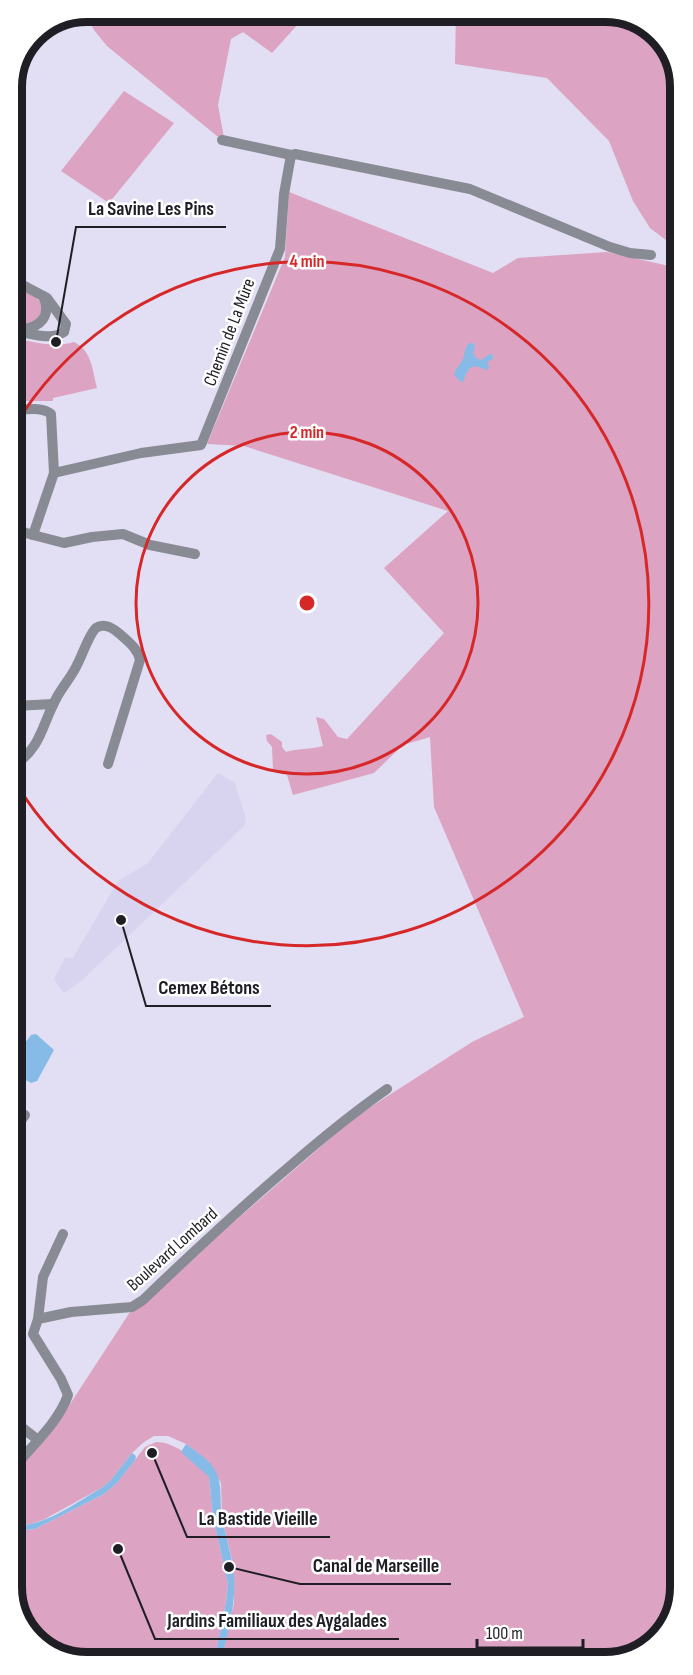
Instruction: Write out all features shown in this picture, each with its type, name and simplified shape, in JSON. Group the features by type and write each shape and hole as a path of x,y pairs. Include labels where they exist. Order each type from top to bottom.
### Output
{"street":[{"path":"222,140 470,189 610,247 630,254 651,255"},
{"name":"Chemin de La Mûre","path":"54,473 141,453 201,445 280,249 284,194 291,155"},
{"path":"23,285 41,293 53,304 66,324 64,332 55,336 23,331"},
{"path":"23,329 33,328 42,322 47,312 41,293"},
{"path":"23,410 47,410 51,414 54,473 33,535"},
{"path":"23,532 64,543 123,534 150,545 195,554"},
{"path":"23,759 38,743 53,705 76,668 94,630 101,626 112,627 138,652 140,660 108,764"},
{"path":"23,706 53,705"},
{"name":"Boulevard Lombard","path":"38,1319 70,1312 132,1307 143,1300 205,1240 275,1179 355,1111 387,1089"},
{"path":"22,1119 25,1115"},
{"path":"22,1458 65,1404 68,1395 61,1378 33,1334 38,1319 43,1277 63,1234"},
{"path":"22,1428 38,1440"}],"shaded area":[{"path":"90,22 300,22 272,53 243,32 231,39 218,105 224,138 217,136 107,46"},
{"path":"456,23 610,23 627,26 652,41 662,55 669,75 670,243 650,228 633,201 609,141 547,78 455,64"},
{"path":"27,66 24,92 23,95"},
{"path":"124,91 174,123 109,203 61,171"},
{"path":"289,192 493,273 518,258 607,252 670,266 670,1588 667,1609 662,1620 652,1634 627,1649 614,1652 223,1652 234,1603 234,1568 222,1518 221,1483 209,1462 186,1444 168,1436 154,1436 144,1442 103,1487 43,1520 22,1525 22,1464 59,1421 130,1312 355,1117 472,1042 524,1017 434,807 430,737 403,745 374,773 293,795 287,775 273,769 272,747 266,735 271,734 282,742 282,747 286,752 323,746 316,717 324,719 338,737 347,739 444,633 384,568 448,511 244,446 207,444 285,257"},
{"path":"23,290 36,297 42,309 37,319 28,323 23,322"},
{"path":"23,340 51,344 74,342 88,356 97,388 53,398 53,401 23,401"},
{"path":"218,773 235,783 246,819 244,826 81,981 64,993 54,979 65,958 73,958 118,881 148,863"},
{"path":"156,1442 171,1445 192,1459 209,1477 213,1517 228,1584 216,1652 83,1652 63,1648 41,1634 26,1609 22,1588 22,1530 35,1529 104,1494 117,1483 145,1447"}],"water":[{"path":"470,343 475,346 473,353 476,358 481,360 490,354 493,355 493,359 487,362 489,367 487,370 474,366 469,369 461,382 454,375"},
{"path":"36,1034 54,1050 37,1081 31,1083 22,1078 22,1046 31,1035"},
{"path":"186,1444 211,1464 218,1477 222,1517 234,1578 233,1603 223,1652 216,1652 228,1584 213,1517 209,1477 181,1452"},
{"path":"132,1453 136,1456 117,1483 104,1494 35,1529 22,1530 22,1525 49,1518 111,1480"}],"place":[{"name":"La Savine Les Pins","path":"56,342"},
{"name":"Cemex Bétons","path":"121,920"},
{"name":"La Bastide Vieille","path":"152,1453"},
{"name":"Jardins Familiaux des Aygalades","path":"118,1549"},
{"name":"Canal de Marseille","path":"229,1567"}]}
